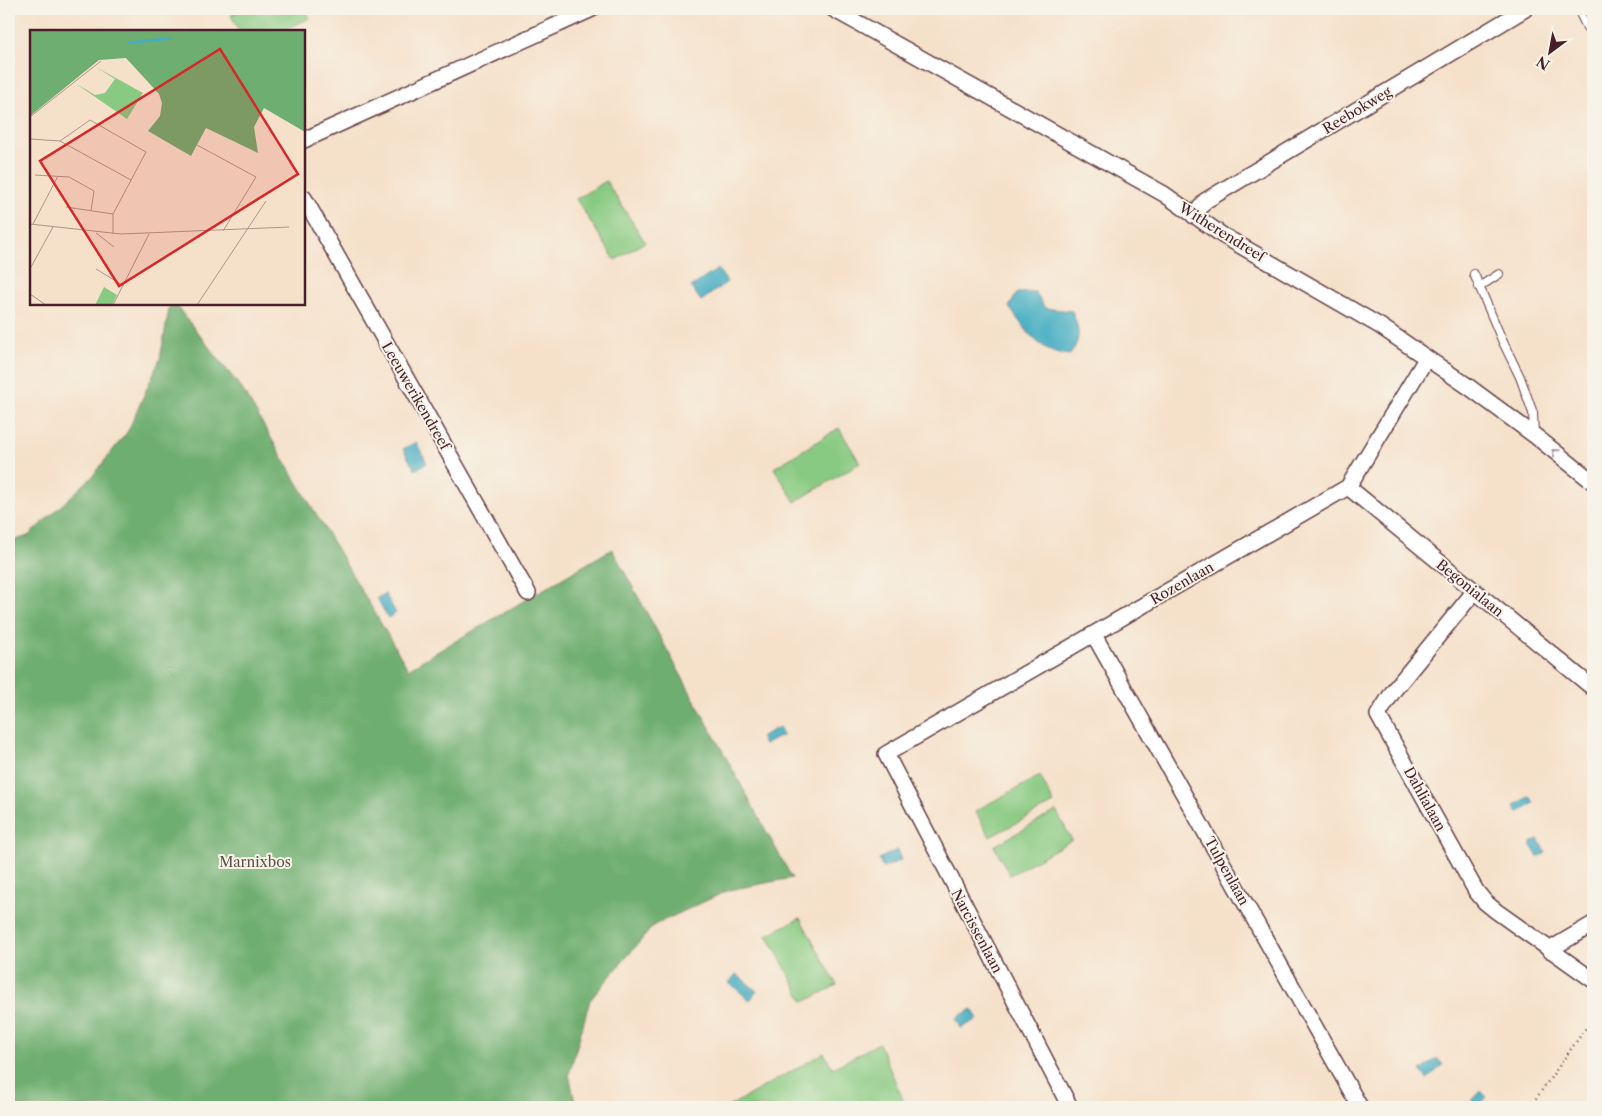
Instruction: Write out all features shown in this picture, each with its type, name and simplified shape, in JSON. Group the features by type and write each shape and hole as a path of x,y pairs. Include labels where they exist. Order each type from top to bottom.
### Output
{"street":[{"path":"305,140 592,9"},
{"name":"Witherendreef","path":"833,9 1164,194 1222,235 1380,326 1426,359 1469,386 1593,482"},
{"name":"Reebokweg","path":"1194,216 1205,201 1525,9"},
{"name":"Leeuwerikendreef","path":"305,200 528,593"},
{"name":"Rozenlaan","path":"886,754 1348,487 1426,359"},
{"name":"Begonialaan","path":"1348,487 1593,688"},
{"name":"Dahlialaan","path":"1474,592 1394,690 1378,715 1476,891 1496,912 1593,980"},
{"name":"Tulpenlaan","path":"1094,635 1360,1107"},
{"name":"Narcissenlaan","path":"886,754 1070,1107"},
{"path":"1549,950 1593,924"}],"lane":[{"path":"1578,9 1593,40"},
{"path":"1474,274 1534,413 1534,435"},
{"path":"1479,287 1499,274"}],"path":[{"path":"1530,1107 1593,1018"}],"green space":[{"path":"245,9 305,9 310,18 284,30 238,30 231,15"},
{"path":"606,181 645,242 615,260 576,199"},
{"name":"Marnixbos","path":"170,305 176,305 242,389 408,669 612,549 792,878 729,890 654,925 590,1000 569,1074 576,1107 9,1107 9,542 28,536 91,478 128,431 160,359"},
{"path":"839,428 860,463 795,502 774,468"},
{"path":"1040,776 1054,803 990,837 975,811"},
{"path":"1056,811 1072,840 1010,875 994,846"},
{"path":"800,918 837,985 804,1002 767,935"},
{"path":"879,1043 906,1107 728,1107 824,1053 833,1068"}],"water":[{"path":"718,269 727,282 701,301 691,287"},
{"path":"1035,292 1045,308 1072,311 1078,338 1070,355 1050,350 1034,339 1009,307 1017,293"},
{"path":"416,442 427,463 415,470 403,449"},
{"path":"385,594 396,613 388,618 377,598"},
{"path":"779,727 783,735 764,745 760,737"},
{"path":"1530,796 1534,803 1518,813 1514,806"},
{"path":"1538,839 1546,853 1538,857 1530,844"},
{"path":"897,850 901,860 883,868 879,859"},
{"path":"736,974 757,991 750,1000 729,983"},
{"path":"972,1009 978,1019 961,1028 956,1018"},
{"path":"1437,1058 1443,1065 1427,1079 1421,1071"},
{"path":"1481,1091 1487,1097 1478,1107 1468,1105"}]}
